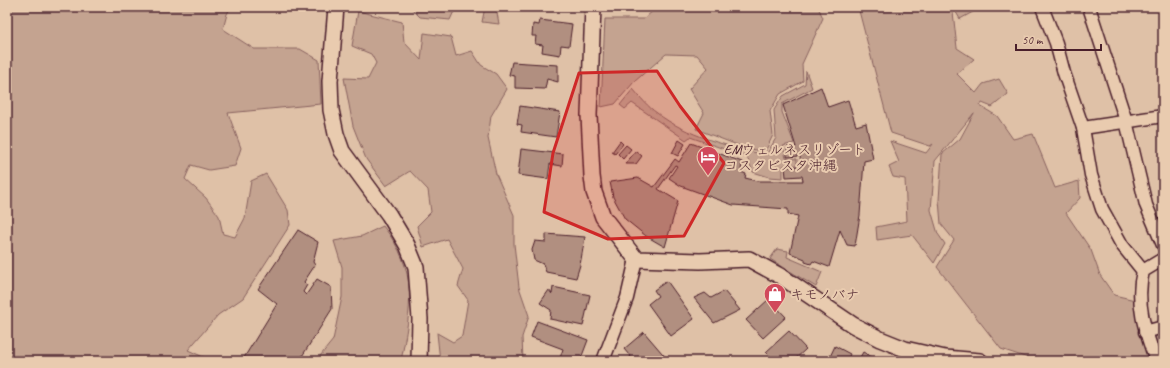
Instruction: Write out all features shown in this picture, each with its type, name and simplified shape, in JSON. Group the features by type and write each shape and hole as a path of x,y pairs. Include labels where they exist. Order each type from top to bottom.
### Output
{"street":[{"path":"336,7 330,80 331,110 336,134 342,151 389,215 407,245 416,267 420,319 419,361"},
{"path":"593,7 589,115 594,187 603,217 636,259"},
{"path":"1042,7 1056,43 1064,74 1082,128 1091,175 1102,209 1122,245 1143,272 1139,302 1145,332 1156,361"},
{"path":"1088,7 1126,121 1146,204 1163,245"},
{"path":"1082,128 1163,116"},
{"path":"603,361 627,298 636,259"},
{"path":"636,259 700,261 749,259 782,277 853,325 880,339 905,349 945,358 980,361"},
{"path":"1143,272 1163,259"},
{"path":"1145,332 1163,327"}],"highlighted area":[{"path":"657,71 680,106 724,163 684,236 608,239 544,212 553,153 579,73"}],"shaded area":[{"path":"7,7 231,7 227,14 223,29 254,49 300,49 319,60 321,104 228,113 241,148 235,166 209,170 191,165 185,179 206,198 219,216 223,234 235,237 245,218 251,181 266,174 288,210 290,225 243,298 218,315 188,350 212,361 7,361"},
{"path":"410,7 454,7 455,9 450,20 420,17"},
{"path":"485,7 496,7 499,24 482,22"},
{"path":"657,7 818,7 823,18 802,64 803,81 780,94 770,111 773,135 765,152 745,148 696,129 704,113 689,89 708,68 697,55 666,54 634,82 615,104 601,107 605,19 644,19"},
{"path":"858,7 950,7 953,12 957,48 974,59 957,74 976,93 983,84 999,79 1008,94 992,107 982,103 980,106 997,116 1013,139 1033,134 1055,188 1079,181 1080,198 1066,213 1091,250 1100,275 1114,295 1135,300 1153,361 1037,361 1001,349 937,267 954,240 941,224 939,200 942,154 960,139 974,113 935,161 931,210 938,234 945,244 934,263 912,235 877,240 876,227 907,221 905,179 893,177 889,167 899,162 890,141 926,153 933,144 930,146 891,133"},
{"path":"953,7 987,7 980,8 960,19"},
{"path":"358,11 402,22 404,42 421,60 424,33 451,37 456,56 472,51 481,65 496,74 507,89 491,116 488,138 496,174 514,215 514,244 519,287 529,316 522,337 523,361 440,361 437,333 453,342 462,336 468,300 458,286 463,269 447,239 423,247 417,226 431,212 428,190 410,171 386,186 366,159 353,126 344,78 368,79 376,63 371,54 352,46"},
{"path":"806,71 812,88 782,104 782,112 794,143 783,146 786,158 797,159 797,165 783,166 783,178 769,177 753,172 747,157 690,137 686,140 632,103 625,109 620,105 633,89 654,111 681,128 709,140 766,155 776,138 774,110 783,96 805,84"},
{"path":"383,226 395,243 402,259 407,275 409,290 409,307 401,361 316,361 333,340 342,297 342,267 334,241 362,236"},
{"path":"777,249 788,251 787,257 822,272 816,287 770,259"},
{"path":"1161,334 1163,340 1163,361 1161,361 1151,335"}],"building":[{"path":"611,7 643,7 643,10 611,10"},
{"path":"540,20 572,24 569,46 561,45 560,55 542,52 543,45 535,44 536,36 532,36 533,24 539,25"},
{"path":"512,62 558,65 558,82 547,79 545,89 515,88 515,76 509,75"},
{"name":"EMウェルネスリゾート コスタビスタ沖縄","path":"821,87 828,107 848,100 856,126 866,123 873,159 864,161 860,215 855,246 847,245 840,230 829,267 813,261 811,264 805,262 805,259 790,253 798,216 788,214 788,209 733,205 681,186 669,178 677,166 675,165 658,189 678,201 665,247 646,236 625,219 613,197 610,182 638,178 654,187 675,159 679,162 691,143 742,162 741,172 746,174 745,178 758,181 803,181 802,176 786,177 785,167 801,166 800,156 787,157 787,147 796,147 783,105"},
{"path":"520,106 560,112 556,137 521,132 522,125 517,124"},
{"path":"679,140 685,144 678,156 672,153"},
{"path":"620,141 623,144 615,154 612,152"},
{"path":"626,145 631,149 623,159 618,154"},
{"path":"521,149 563,154 562,166 550,164 548,179 518,175"},
{"path":"636,151 642,156 636,164 625,164"},
{"path":"298,230 318,242 313,262 315,265 304,282 307,285 303,292 306,295 317,279 331,287 332,309 299,361 242,361 277,304 258,289"},
{"path":"546,234 585,237 576,278 546,272 543,264 534,260 532,250 535,241 546,242"},
{"path":"667,281 694,319 671,336 648,304 658,296 654,290"},
{"path":"553,287 590,295 583,326 550,319 551,310 540,303 549,290 552,294"},
{"path":"724,291 740,310 714,323 694,298 705,293 711,298"},
{"path":"769,299 786,317 763,338 746,320"},
{"path":"537,321 588,340 580,361 559,361 563,349 531,337"},
{"path":"789,331 806,349 793,361 775,361 766,352"},
{"path":"644,332 668,360 667,361 634,361 624,349"},
{"path":"835,346 850,354 847,361 828,361"},
{"path":"863,352 879,361 858,361"}],"place":[{"name":"EMウェルネスリゾート コスタビスタ沖縄","path":"708,176"},
{"name":"キモノバナ","path":"775,314"}]}
